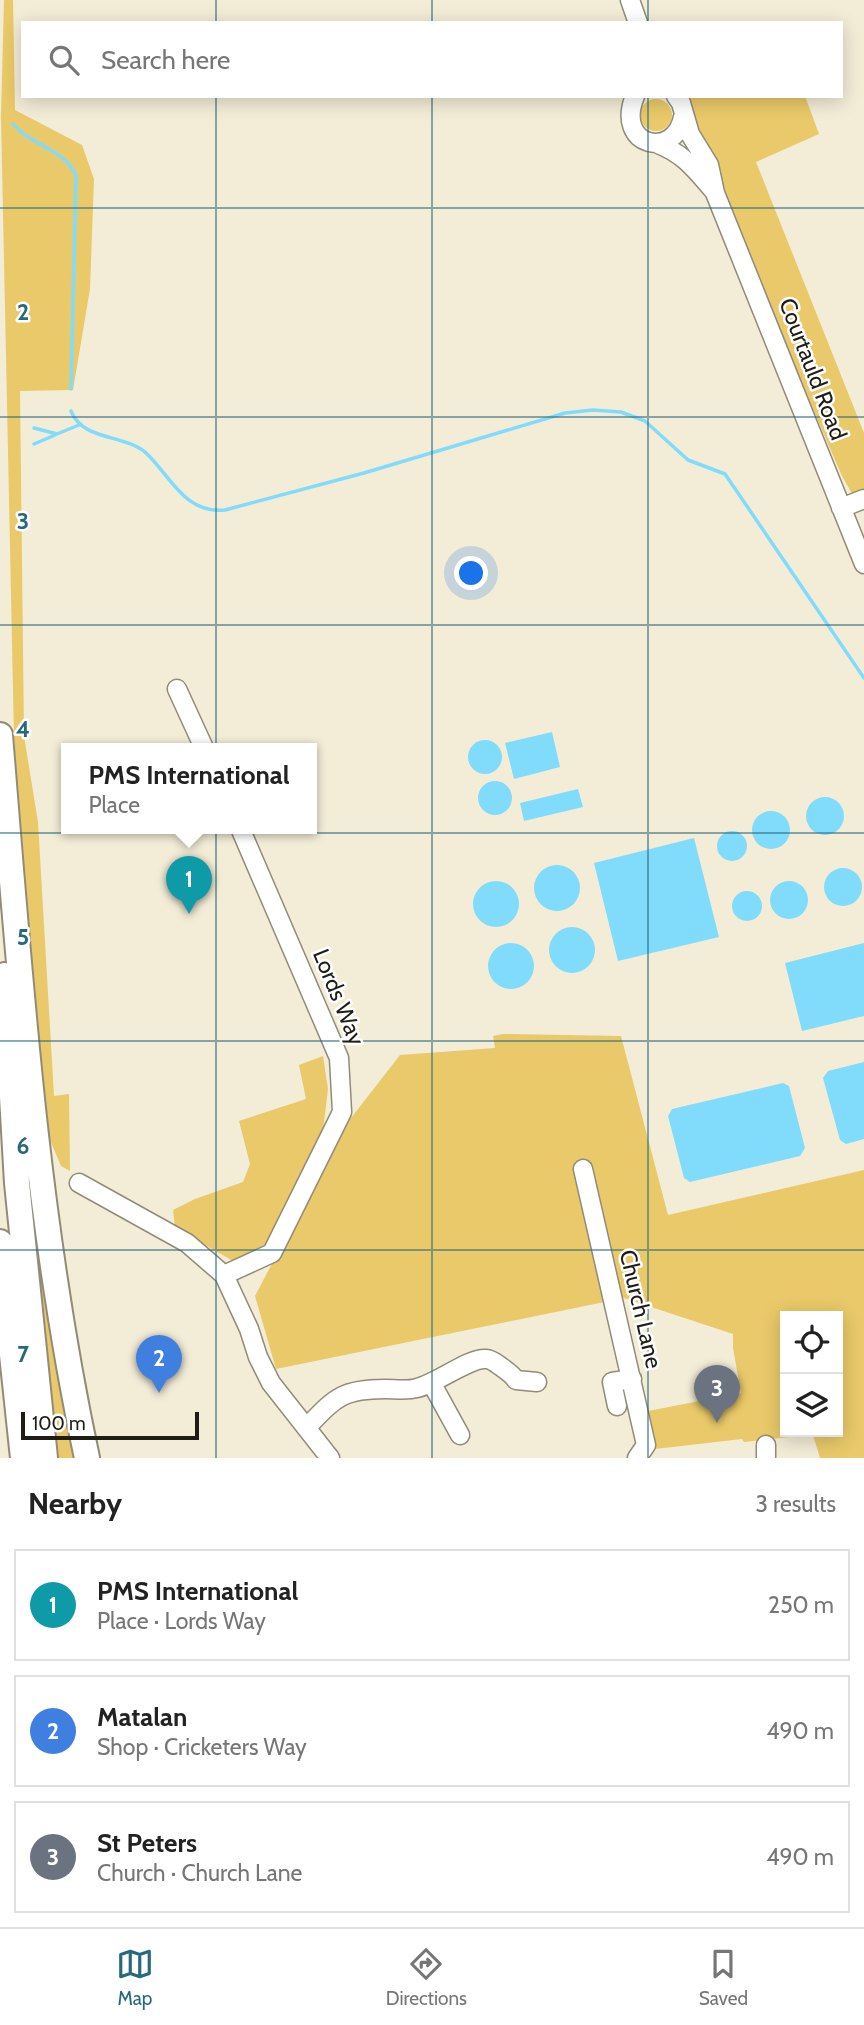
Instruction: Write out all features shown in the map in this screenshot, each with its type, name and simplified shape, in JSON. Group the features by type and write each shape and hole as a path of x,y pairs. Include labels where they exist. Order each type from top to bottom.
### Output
{"highway":[{"path":"0,737 7,1037 21,1237 45,1458"},
{"path":"0,737 19,959 51,1262 68,1370 86,1458"},
{"path":"0,1242 23,1458"}],"street":[{"path":"630,0 637,21"},
{"name":"Courtauld Road","path":"635,98 629,112 631,126 640,138 674,150 687,160 715,192"},
{"name":"Courtauld Road","path":"677,98 683,117 709,165 715,192 864,564"},
{"path":"656,143 678,132 683,117"},
{"path":"841,508 864,499"},
{"path":"177,690 202,743"},
{"name":"Lords Way","path":"224,1275 271,1253 342,1112 339,1058 243,834"},
{"name":"Church Lane","path":"583,1169 646,1445 637,1458"},
{"path":"79,1183 187,1243 224,1275 271,1383 330,1458"},
{"path":"307,1427 334,1400 346,1393 362,1389 415,1389 432,1384 476,1360 486,1359 512,1374 516,1380 537,1382"},
{"path":"617,1406 612,1382 632,1378"},
{"path":"432,1384 460,1435"}],"shaded area":[{"path":"4,0 13,0 15,110 82,145 94,179 90,289 73,390 20,391 24,736 38,822 54,1096 69,1094 70,1171 61,1166 47,1133 34,1017 14,738 1,117"},
{"path":"687,98 806,98 819,134 756,162 864,433 864,495 855,499 809,400"},
{"path":"656,99 668,103 672,115 668,127 656,131 644,127 640,115 644,103"},
{"path":"18,1017 80,1458 52,1458 40,1360"},
{"path":"503,1034 621,1036 668,1215 864,1170 864,1458 820,1458 814,1437 843,1437 843,1311 780,1311 780,1437 790,1437 744,1442 742,1439 655,1449 648,1411 741,1393 733,1334 624,1298 276,1369 255,1296 344,1127 400,1055 495,1048 493,1036"},
{"path":"323,1056 328,1089 322,1139 269,1244 235,1262 175,1228 173,1210 243,1182 250,1164 239,1121 306,1099 299,1065"}],"water":[{"path":"552,732 560,767 514,779 505,743"},
{"path":"485,740 497,745 502,757 497,769 485,774 473,769 468,757 473,745"},
{"path":"495,781 507,786 512,798 507,810 495,815 483,810 478,798 483,786"},
{"path":"578,789 583,807 524,821 520,803"},
{"path":"825,797 839,802 844,816 839,830 825,835 811,830 806,816 811,802"},
{"path":"771,811 785,816 790,830 785,844 771,849 757,844 752,830 757,816"},
{"path":"732,831 743,835 747,846 743,857 732,861 721,857 717,846 721,835"},
{"path":"694,838 719,937 618,961 594,863"},
{"path":"557,865 573,872 580,888 573,904 557,911 541,904 534,888 541,872"},
{"path":"843,868 857,873 862,887 857,901 843,906 829,901 824,887 829,873"},
{"path":"496,881 512,888 519,904 512,920 496,927 480,920 473,904 480,888"},
{"path":"789,881 803,886 808,900 803,914 789,919 775,914 770,900 775,886"},
{"path":"747,891 758,895 762,906 758,917 747,921 736,917 732,906 736,895"},
{"path":"572,927 588,934 595,950 588,966 572,973 556,966 549,950 556,934"},
{"path":"511,943 527,950 534,966 527,982 511,989 495,982 488,966 495,950"},
{"path":"864,943 864,1016 802,1031 785,963"},
{"path":"864,1062 864,1139 846,1144 840,1140 823,1078 828,1071"},
{"path":"783,1083 789,1086 805,1148 800,1156 690,1182 684,1178 668,1116 672,1109"}],"waterway":[{"path":"13,124 64,160 76,176 71,389"},
{"path":"71,411 85,428 126,442 145,452 189,500 211,510 225,510 364,473 565,413 593,410 621,412 645,421 688,460 725,474 864,678"},
{"path":"34,428 57,434 79,425"},
{"path":"34,444 55,435"}],"place":[{"name":"PMS International","path":"189,914"},
{"name":"Matalan","path":"159,1393"},
{"name":"St Peters","path":"717,1423"}]}
